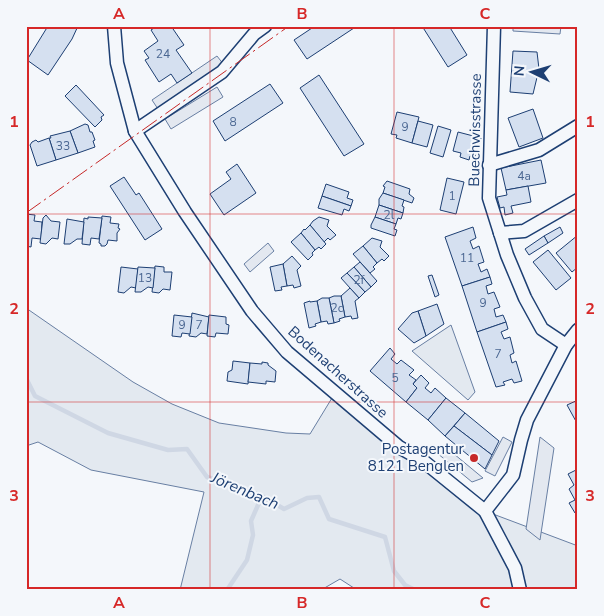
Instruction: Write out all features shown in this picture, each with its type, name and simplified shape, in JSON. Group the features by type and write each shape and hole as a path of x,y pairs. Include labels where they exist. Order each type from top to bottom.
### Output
{"street":[{"name":"Bodenacherstrasse","path":"114,26 117,63 135,131 185,212 252,311 287,352 399,447 422,460 485,512 515,568 520,590"},
{"path":"135,131 222,72 254,34 265,26"},
{"name":"Buechwisstrasse","path":"494,26 489,198 524,298 542,329 566,345"},
{"path":"489,165 539,150 578,126"},
{"path":"500,233 524,231 578,200"},
{"path":"485,512 513,475 527,420 566,345 578,330"}],"shaded area":[{"path":"513,26 561,26 560,34 513,31"},
{"path":"217,56 224,65 158,109 152,100"},
{"path":"217,87 223,97 171,129 165,119"},
{"path":"268,243 274,251 250,272 244,264"},
{"path":"26,308 133,382 172,404 219,423 286,433 310,434 335,393 485,511 578,546 578,590 357,590 340,579 321,590 180,590 204,492 91,470 38,442 26,446"},
{"path":"451,325 475,392 468,400 412,351"},
{"path":"503,437 512,442 495,476 485,471"},
{"path":"540,437 554,448 540,540 526,529"},
{"path":"448,449 483,478 472,482 437,453"}],"building":[{"path":"48,26 78,26 72,39 48,75 27,60"},
{"path":"157,26 171,26 184,45 176,50 192,73 177,83 171,74 159,82 145,60 149,58 144,51 158,41 151,30"},
{"path":"315,26 357,26 307,59 294,40"},
{"path":"422,26 449,26 467,55 448,67"},
{"path":"513,51 537,52 539,69 533,94 510,92"},
{"path":"319,75 364,144 344,156 300,88"},
{"path":"270,84 283,103 225,141 213,121"},
{"path":"76,85 104,115 95,127 65,96"},
{"path":"533,109 543,138 519,147 508,118"},
{"path":"397,112 419,117 412,143 396,138 397,135 391,134"},
{"path":"418,121 433,125 427,147 412,143"},
{"path":"85,124 88,125 90,132 92,132 95,147 78,153 70,131"},
{"path":"438,126 451,130 443,157 430,153"},
{"path":"70,131 78,153 56,160 49,138 51,138 50,136"},
{"path":"458,132 481,138 475,157 470,156 469,160 460,157 461,153 453,151"},
{"path":"49,138 56,160 37,166 30,145 36,140 38,142"},
{"path":"541,160 546,183 506,190 501,168"},
{"path":"237,164 256,193 224,215 210,194 231,179 226,172"},
{"path":"124,177 136,195 139,193 162,229 145,240 110,186"},
{"path":"447,178 464,182 456,214 440,210"},
{"path":"387,181 410,189 409,194 414,198 412,203 383,193 385,187 383,186"},
{"path":"326,184 349,192 347,198 353,200 351,206 322,196"},
{"path":"528,186 531,202 511,206 513,213 505,215 504,207 500,208 497,197 507,195 506,190"},
{"path":"383,193 404,200 402,206 404,207 403,213 379,205 379,199"},
{"path":"322,196 351,206 349,211 344,209 342,215 318,208"},
{"path":"379,205 403,213 401,219 398,218 396,224 375,217"},
{"path":"26,214 35,215 34,221 42,222 41,239 32,238 31,247 26,246"},
{"path":"46,215 51,221 60,222 58,239 52,238 46,244 40,243 43,218"},
{"path":"102,216 111,217 110,223 119,224 118,228 120,229 117,233 117,241 108,240 105,246 101,246 99,243"},
{"path":"88,217 102,218 99,239 91,238 90,245 82,244 84,218 88,219"},
{"path":"319,217 329,220 327,226 336,235 324,242 310,225"},
{"path":"375,217 396,224 394,229 397,230 395,236 371,228"},
{"path":"67,219 84,222 82,239 77,239 70,244 64,244"},
{"path":"310,225 326,244 321,249 319,247 315,250 301,233"},
{"path":"473,227 476,238 470,241 473,249 479,246 484,262 478,264 481,272 487,269 490,277 462,286 445,237"},
{"path":"560,227 563,233 548,243 544,236"},
{"path":"301,233 315,250 308,260 291,242"},
{"path":"578,235 578,267 572,272 556,253"},
{"path":"544,236 548,243 529,255 525,249"},
{"path":"372,238 382,241 380,247 389,256 384,261 382,259 377,263 363,246"},
{"path":"363,246 377,263 373,267 375,269 370,273 353,254"},
{"path":"548,250 571,278 556,290 533,262"},
{"path":"292,256 301,266 297,270 301,286 294,288 293,285 287,286 283,264"},
{"path":"360,262 377,281 371,287 354,267"},
{"path":"283,264 287,286 281,287 282,290 275,291 270,267"},
{"path":"155,266 164,267 164,272 172,272 170,290 163,289 159,293 152,292"},
{"path":"121,267 138,269 136,288 131,287 124,293 118,292"},
{"path":"138,267 155,268 153,288 148,287 141,292 135,292"},
{"path":"354,267 371,287 365,292 347,273"},
{"path":"347,273 365,292 359,298 341,278"},
{"path":"432,275 439,295 435,297 428,276"},
{"path":"490,277 492,284 486,286 488,294 494,292 500,307 494,309 496,317 503,315 506,322 477,332 462,286"},
{"path":"350,288 359,298 355,301 358,318 352,319 351,316 345,317 341,296"},
{"path":"341,296 345,317 334,323 329,298"},
{"path":"322,298 329,298 334,323 321,322 317,301"},
{"path":"317,301 321,322 309,328 304,303"},
{"path":"437,304 444,324 426,336 418,311"},
{"path":"418,311 426,336 414,343 398,329 412,313"},
{"path":"192,313 209,317 207,334 201,333 196,337 189,336"},
{"path":"174,315 192,317 190,334 182,333 181,337 172,336"},
{"path":"209,315 226,317 226,324 229,325 228,334 216,333 215,337 207,336"},
{"path":"506,322 508,329 501,332 504,339 510,337 514,353 510,355 512,363 516,361 522,381 514,383 512,379 503,382 505,385 496,387 477,332"},
{"path":"390,348 395,354 391,359 397,364 401,360 414,370 409,375 416,380 413,384 417,388 406,402 370,371"},
{"path":"233,361 250,363 248,384 227,381 228,372 232,370"},
{"path":"262,362 268,363 276,371 275,382 266,381 266,384 248,382 250,363 262,364"},
{"path":"421,375 429,383 425,388 431,393 435,388 446,398 428,420 406,402 417,388 413,384"},
{"path":"446,398 465,413 445,436 428,420"},
{"path":"578,400 578,425 567,405"},
{"path":"465,413 499,441 492,455 454,426"},
{"path":"454,426 492,455 485,469 445,436"},
{"path":"578,469 578,512 575,513 569,503 575,500 569,489 574,485 568,474"}],"waterway":[{"name":"Jörenbach","path":"26,378 35,396 108,433 168,450 187,449 207,477 262,496 284,509 307,498 319,497 329,519 385,537 394,571 405,585 415,590"},
{"path":"227,590 247,560 253,535 251,521 262,496"}],"power":[{"path":"26,213 289,26"}],"place":[{"name":"Postagentur 8121 Benglen","path":"474,458"}]}
